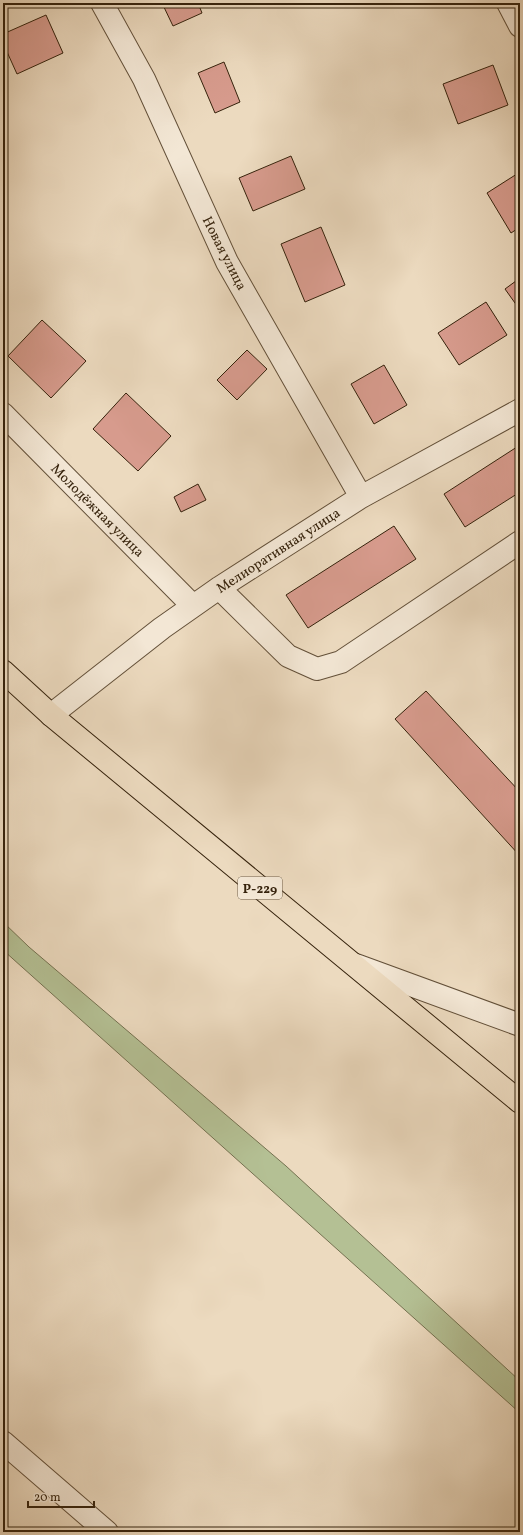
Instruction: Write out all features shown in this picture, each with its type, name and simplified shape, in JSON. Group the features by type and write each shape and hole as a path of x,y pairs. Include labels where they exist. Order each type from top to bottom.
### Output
{"main road":[{"name":"Р-229","path":"3,671 51,715 520,1102"}],"street":[{"name":"Новая улица","path":"102,3 144,79 227,262 361,497"},
{"path":"508,3 520,26"},
{"name":"Мелиоративная улица","path":"51,715 162,628 219,588 361,497 520,410"},
{"name":"Молодёжная улица","path":"3,414 192,606"},
{"path":"219,588 288,656 317,669 341,662 520,542"},
{"path":"351,963 520,1025"},
{"path":"3,1442 87,1525 107,1532"}],"green space":[{"path":"3,922 29,947 286,1166 520,1381 520,1413 3,950"}],"building":[{"path":"162,3 198,3 202,13 173,26"},
{"path":"46,15 63,53 17,74 3,43 3,34"},
{"path":"224,62 240,102 215,113 198,73"},
{"path":"493,65 508,105 458,124 443,84"},
{"path":"291,156 305,189 253,211 239,178"},
{"path":"520,172 520,227 511,233 487,193"},
{"path":"321,227 345,285 305,302 281,244"},
{"path":"520,278 520,310 505,289"},
{"path":"486,302 507,335 459,365 438,333"},
{"path":"42,320 86,361 51,398 8,356"},
{"path":"247,350 267,369 237,400 217,380"},
{"path":"384,365 407,405 374,424 351,384"},
{"path":"126,393 171,436 138,471 93,429"},
{"path":"520,445 520,492 465,527 444,494"},
{"path":"198,484 206,500 181,512 174,497"},
{"path":"394,526 416,559 308,628 286,595"},
{"path":"426,691 520,792 520,856 395,719"}]}
